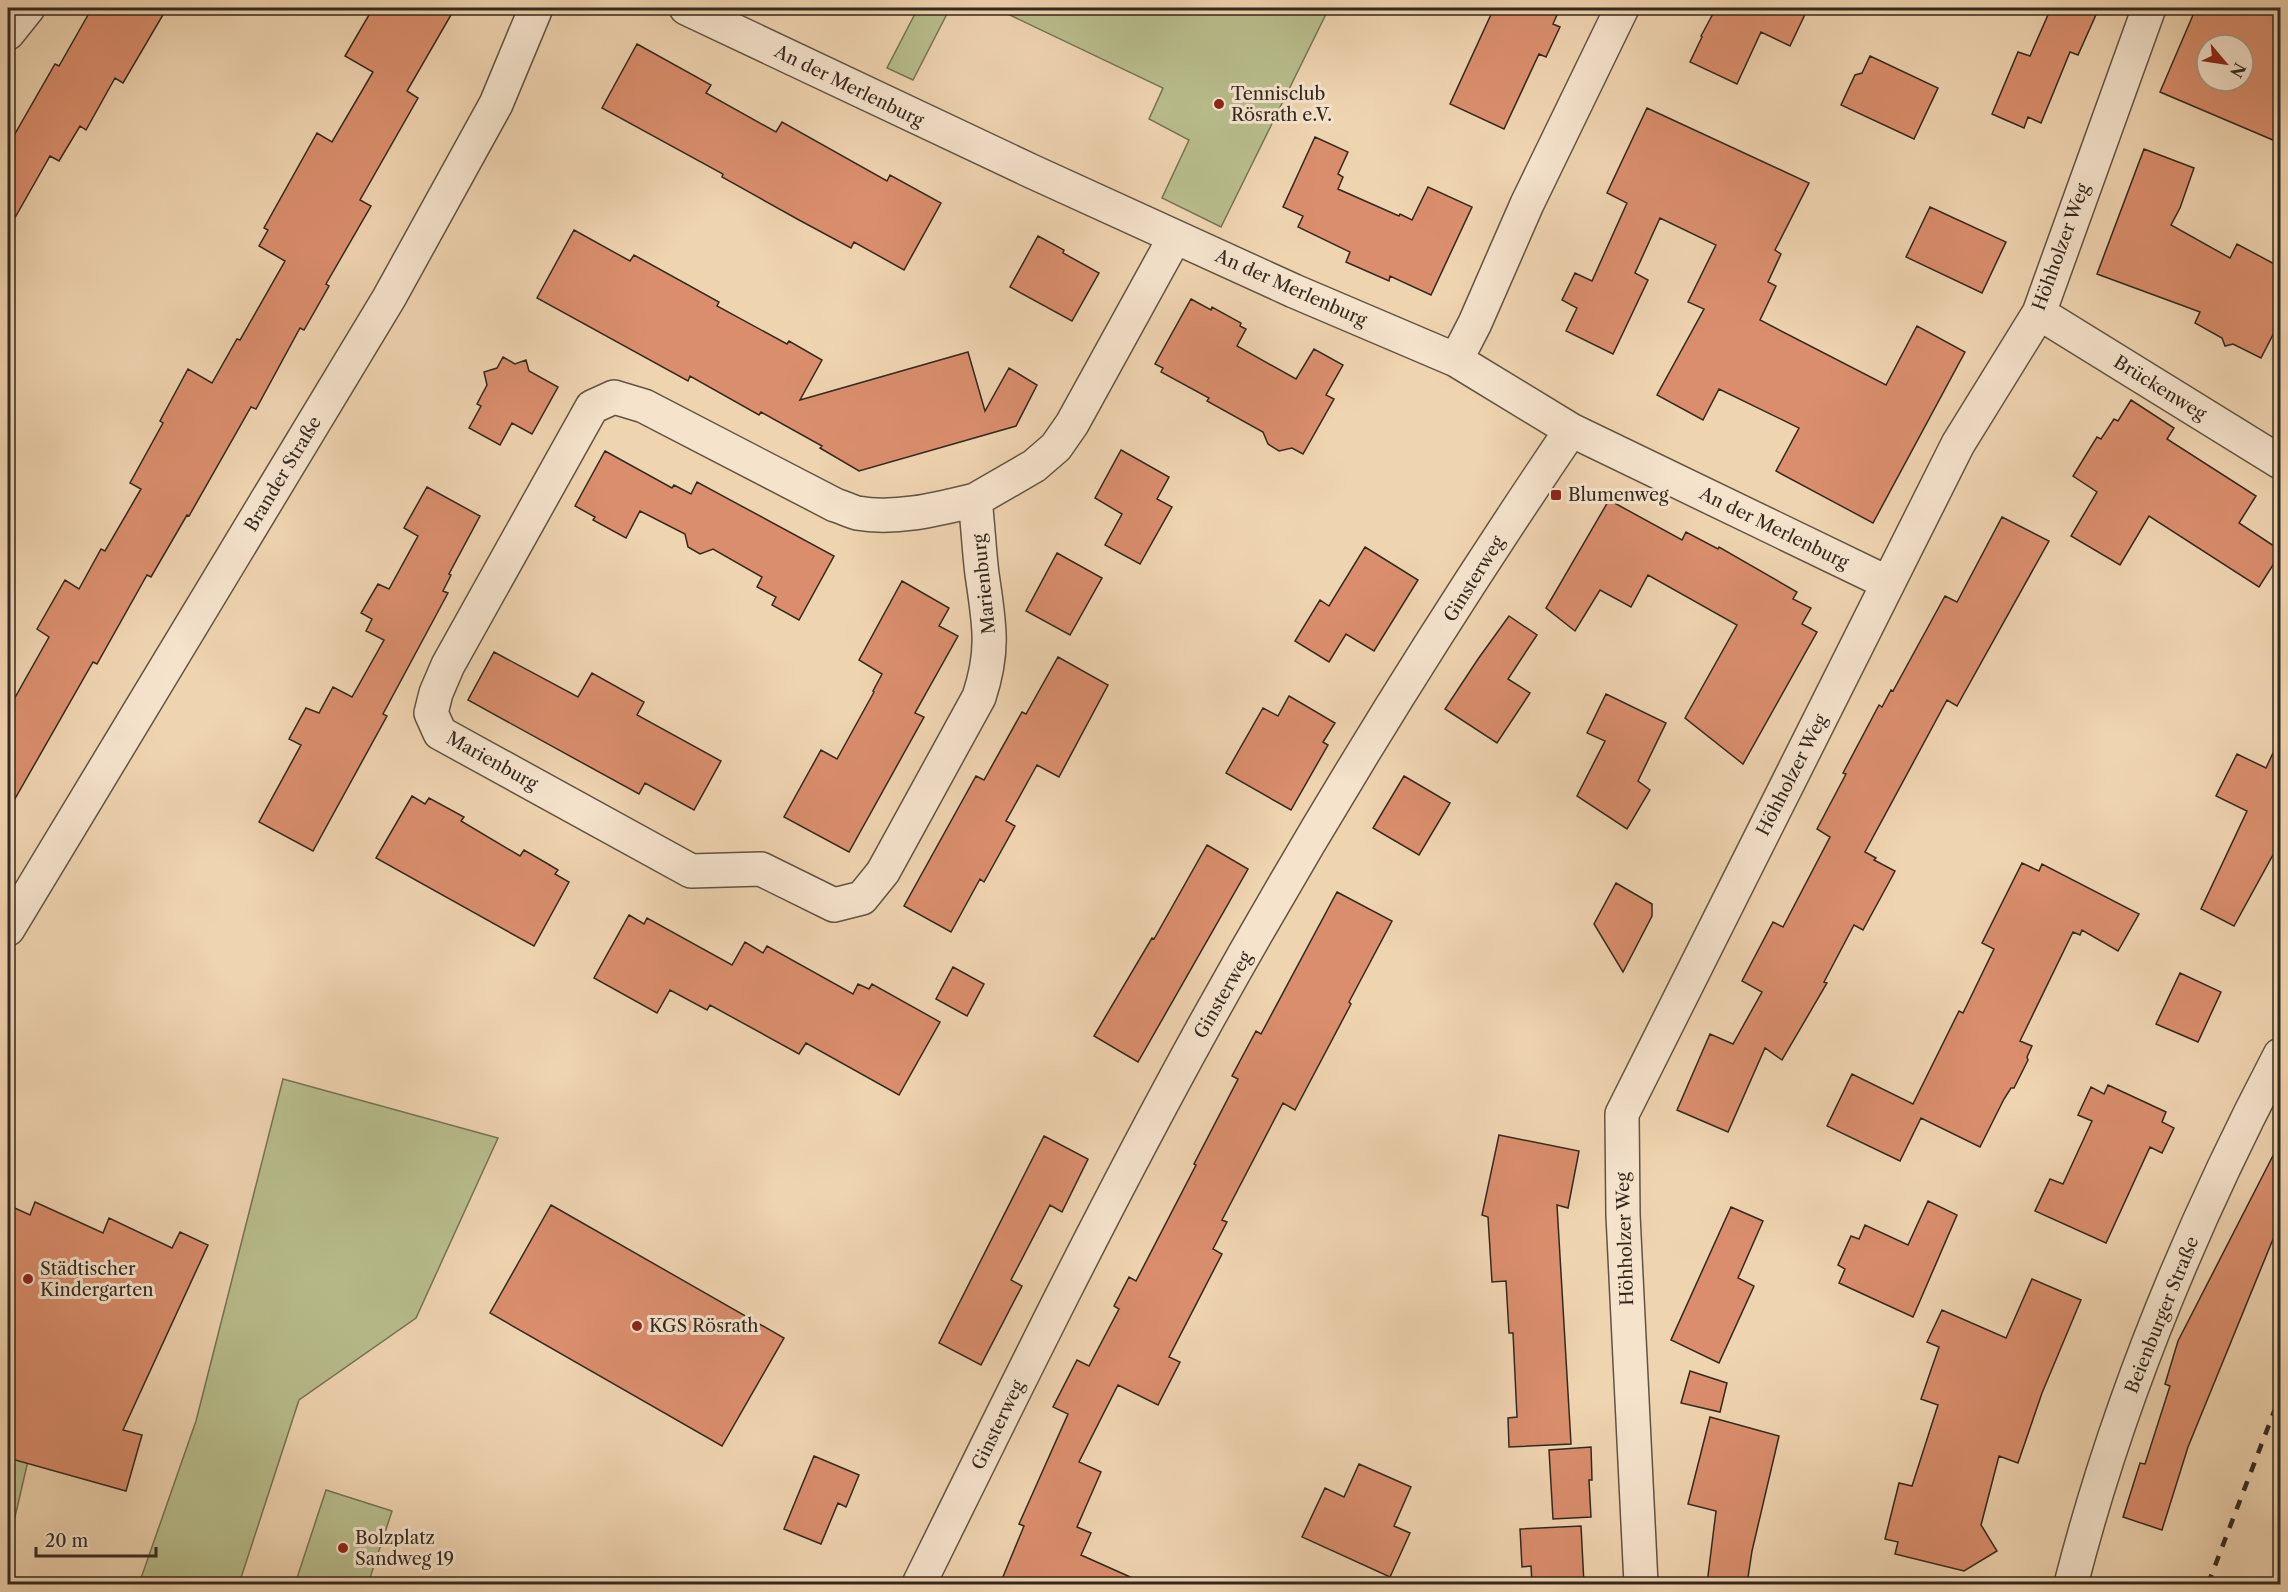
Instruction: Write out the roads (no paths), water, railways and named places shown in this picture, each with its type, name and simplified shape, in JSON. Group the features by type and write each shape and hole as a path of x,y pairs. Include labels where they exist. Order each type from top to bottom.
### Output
{"street":[{"path":"8,33 28,8"},
{"name":"Brander Straße","path":"8,929 389,298 496,104 536,8"},
{"name":"An der Merlenburg","path":"686,8 902,112 1175,237 1456,360 1571,430 1888,583"},
{"path":"1456,360 1475,323 1527,204 1622,8"},
{"name":"Höhholzer Weg","path":"1641,1584 1623,1215 1622,1114 1958,444 2039,313 2149,8"},
{"name":"Marienburg","path":"975,501 982,574 989,609 990,647 987,673 979,697 883,872 862,898 834,905 761,869 691,871 440,733 431,713 436,693 448,665 592,407 614,397 644,406 835,505 857,513 889,514 925,511 975,501 1034,466 1056,447 1072,424 1175,237"},
{"name":"Brückenweg","path":"2039,313 2280,462"},
{"name":"Ginsterweg","path":"919,1584 1068,1283 1204,1026 1351,774 1571,430"},
{"name":"Beienburger Straße","path":"2072,1584 2109,1451 2155,1322 2248,1117 2280,1055"}],"railway":[{"path":"2208,1584 2280,1396"}],"place":[{"name":"Tennisclub Rösrath e.V.","path":"1219,104"},
{"name":"Blumenweg","path":"1556,495"},
{"name":"Städtischer Kindergarten","path":"28,1279"},
{"name":"KGS Rösrath","path":"637,1326"},
{"name":"Bolzplatz Sandweg 19","path":"343,1548"}]}
